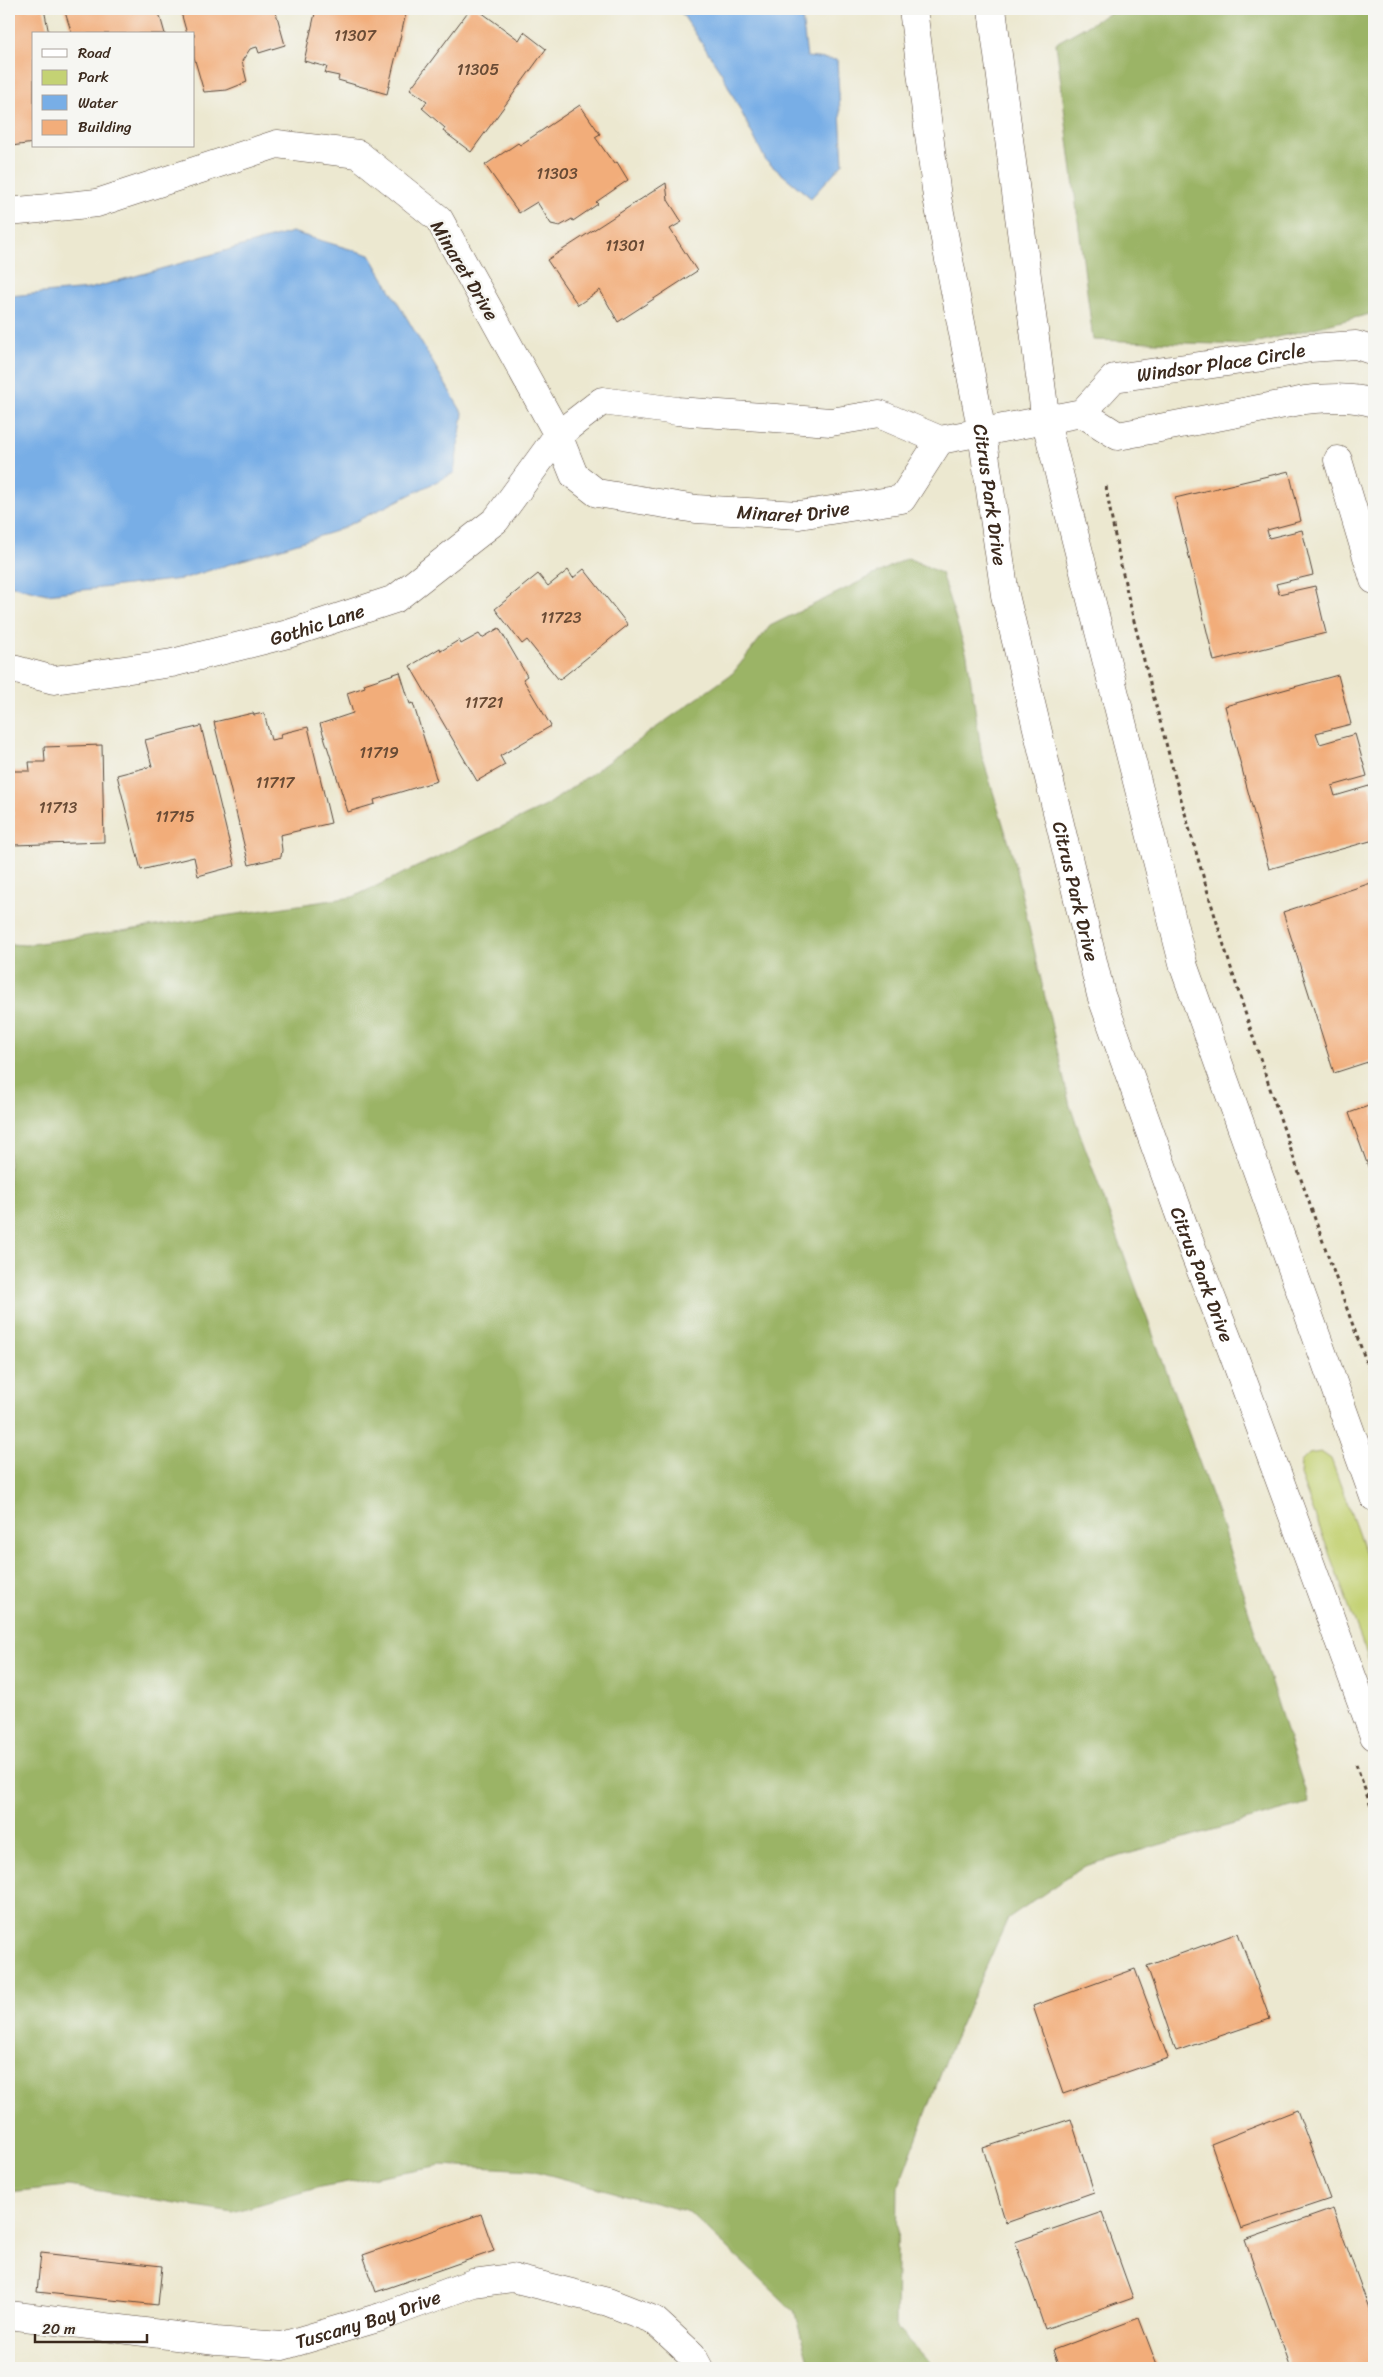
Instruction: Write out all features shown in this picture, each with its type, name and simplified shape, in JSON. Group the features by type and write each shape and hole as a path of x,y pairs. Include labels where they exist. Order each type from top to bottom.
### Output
{"street":[{"name":"Citrus Park Drive","path":"913,9 937,197 982,433 1005,595 1101,994 1185,1230 1374,1736"},
{"path":"992,9 1046,422 1184,967 1374,1498"},
{"name":"Minaret Drive","path":"9,212 96,203 276,144 358,154 439,219 558,435 574,475 597,493 696,509 799,515 902,499 940,440"},
{"name":"Windsor Place Circle","path":"1082,413 1114,378 1256,358 1310,348 1356,345 1374,351"},
{"path":"558,435 602,401 696,413 831,422 879,414 940,440 1046,422 1082,413 1118,436 1305,400 1334,398 1364,400 1374,404"},
{"name":"Gothic Lane","path":"9,668 54,680 172,663 288,634 395,599 496,520 558,435"},
{"path":"1338,460 1374,580"},
{"path":"1353,510 1374,530"},
{"name":"Tuscany Bay Drive","path":"9,2315 216,2341 282,2346 381,2317 473,2283 512,2278 608,2302 654,2320 692,2355 699,2368"}],"path":[{"path":"1106,486 1111,516 1150,682 1196,858 1240,998 1374,1383"}],"green space":[{"path":"1117,9 1374,9 1374,313 1247,345 1093,340 1056,43"},
{"path":"908,558 941,573 967,655 982,756 1012,853 1070,1106 1217,1511 1309,1803 1085,1866 1008,1918 952,2044 898,2188 896,2328 935,2368 810,2368 794,2311 689,2212 531,2170 441,2165 320,2187 233,2212 68,2186 9,2192 9,944 26,945 353,897 546,806 733,673 770,626"},
{"path":"1321,1452 1331,1459 1374,1577 1374,1674 1300,1475 1301,1462 1309,1454"}],"water":[{"path":"679,9 801,9 807,57 837,60 843,163 811,198 766,161 721,72"},
{"path":"292,232 370,255 463,414 454,473 336,531 182,579 47,594 9,585 9,296 89,289"}],"building":[{"path":"9,9 44,9 49,32 32,32 32,143 11,146 9,140"},
{"path":"64,9 158,9 164,32 71,32"},
{"path":"180,9 275,9 285,45 259,53 257,47 250,49 242,61 247,82 227,90 204,92 195,60 195,32 186,32"},
{"path":"316,9 407,9 387,94 338,80 339,76 325,73 327,67 304,61"},
{"path":"470,9 477,9 519,40 524,32 546,49 471,152 443,131 445,128 422,108 427,101 410,89"},
{"path":"580,105 600,134 595,137 614,164 617,162 628,180 573,221 572,219 560,226 551,224 537,202 519,213 485,165 518,143 520,145"},
{"path":"666,183 668,200 682,222 670,229 697,271 618,322 600,290 578,305 547,260"},
{"path":"1289,471 1301,521 1267,530 1269,538 1302,530 1313,575 1276,584 1279,594 1315,586 1326,633 1214,661 1175,498"},
{"path":"584,569 628,625 559,680 527,640 522,644 495,609 538,574 548,586 568,570 573,578"},
{"path":"499,628 527,676 523,679 551,726 500,756 505,765 477,781 410,666 440,648 441,651 459,640 461,644 479,634 482,638"},
{"path":"400,672 410,704 413,703 437,781 374,800 375,804 348,812 320,724 353,713 347,693 365,687 364,684"},
{"path":"1338,675 1351,724 1316,733 1320,744 1355,734 1367,776 1332,786 1335,796 1369,786 1374,805 1374,840 1269,869 1225,706"},
{"path":"253,713 254,715 264,713 271,740 281,738 280,734 308,727 331,823 280,835 281,857 249,865 214,722"},
{"path":"201,726 235,866 198,876 194,857 141,870 117,775 152,766 145,740"},
{"path":"102,745 104,842 14,845 12,771 30,771 29,762 45,762 44,747"},
{"path":"1374,882 1374,1060 1334,1073 1283,912"},
{"path":"1374,1104 1374,1183 1349,1113"},
{"path":"1238,1933 1270,2019 1176,2051 1147,1966"},
{"path":"1135,1969 1168,2058 1063,2094 1033,2006"},
{"path":"1297,2110 1330,2199 1241,2229 1211,2144"},
{"path":"1071,2119 1094,2192 1006,2223 983,2148"},
{"path":"1333,2209 1374,2322 1374,2364 1363,2368 1290,2368 1245,2240"},
{"path":"1102,2212 1133,2298 1045,2329 1015,2242"},
{"path":"481,2214 494,2251 376,2292 363,2255"},
{"path":"41,2253 162,2266 158,2305 37,2292"},
{"path":"1139,2318 1158,2368 1059,2368 1053,2350"}]}
